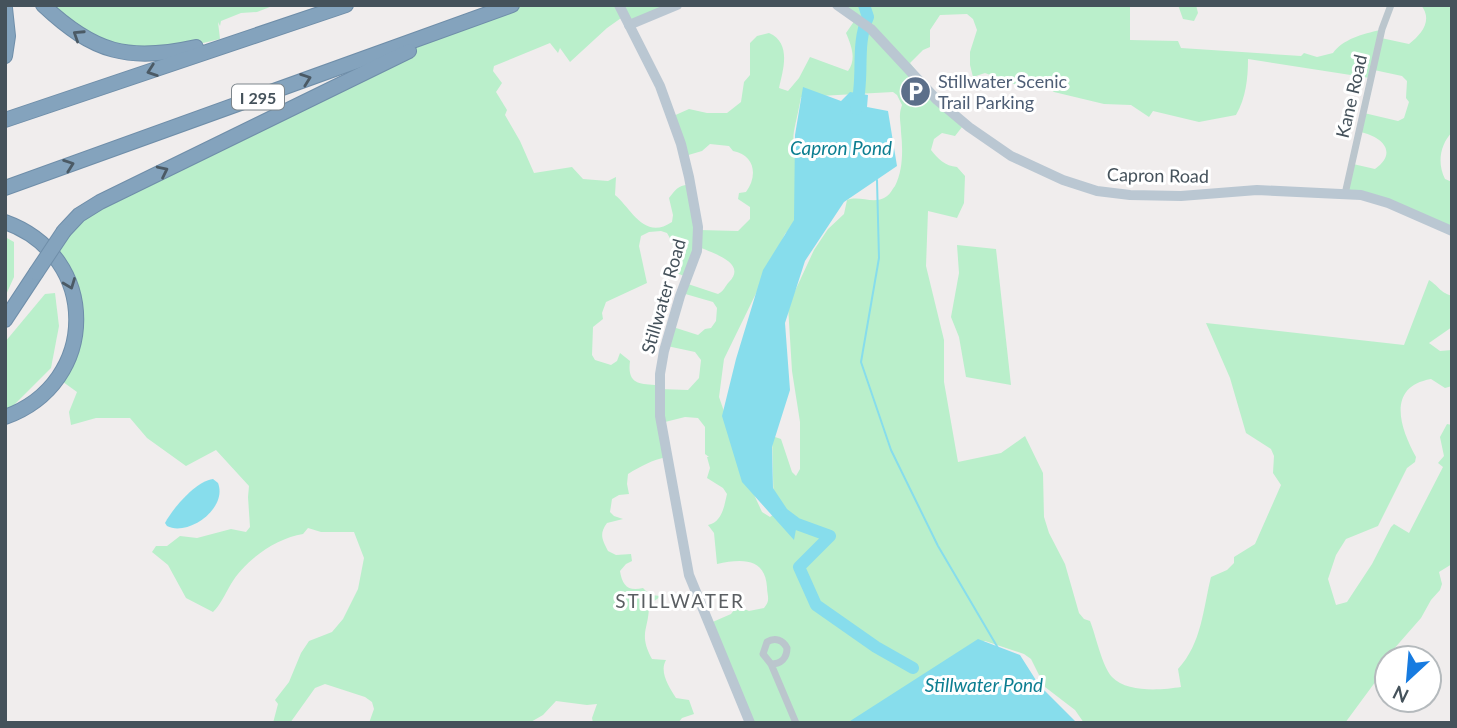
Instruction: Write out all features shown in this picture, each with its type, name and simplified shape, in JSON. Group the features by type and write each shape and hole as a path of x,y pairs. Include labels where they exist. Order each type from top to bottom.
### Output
{"highway":[{"path":"43,5 83,38 106,48 131,53 177,51 263,33"},
{"path":"5,120 346,5"},
{"path":"5,8 8,36 5,56"},
{"path":"5,320 64,231 79,215 100,202 332,87 505,8"},
{"name":"I 295","path":"5,188 505,8"},
{"path":"5,222 33,236 58,260 72,289 77,323 71,352 53,385 33,404 5,417"}],"street":[{"name":"Stillwater Road","path":"619,5 660,86 689,177 698,227 697,251 664,351 660,374 660,416 689,575 750,723"},
{"path":"629,25 677,5"},
{"name":"Capron Road","path":"837,5 871,29 937,100 969,127 1011,156 1089,189 1130,195 1174,196 1257,190 1361,195 1388,203 1452,231"},
{"name":"Kane Road","path":"1345,194 1382,29 1391,5"},
{"path":"771,664 796,723"}],"green space":[{"path":"47,5 275,5 257,12 241,13 221,21 220,26 218,22 220,39 161,53 109,49"},
{"path":"511,5 672,5 629,20 624,16 570,62 560,48 558,53 550,43 494,66 493,71 502,83 496,92 507,110 505,115 534,173 572,167 583,179 608,181 616,177 615,195 639,220 654,228 672,222 669,198 675,190 690,185 699,230 738,231 750,219 750,207 738,199 739,193 746,192 750,186 753,173 750,162 729,146 710,144 702,151 685,156 671,117 689,109 727,113 741,102 744,82 750,75 750,43 757,36 769,33 781,43 784,58 779,88 788,91 799,78 810,57 848,71 853,57 846,33 855,20 836,5 1130,5 1130,40 1178,41 1181,48 1301,56 1304,53 1317,57 1333,53 1354,38 1380,30 1381,38 1409,44 1418,36 1426,21 1421,5 1452,5 1452,132 1445,143 1441,161 1445,179 1452,182 1452,232 1414,215 1347,194 1353,164 1375,169 1386,157 1386,151 1380,141 1360,132 1364,113 1398,121 1404,118 1409,102 1406,98 1407,81 1402,76 1374,70 1370,78 1248,59 1246,88 1236,115 1199,122 1153,111 1149,117 1131,105 1104,104 1054,92 1046,86 1014,84 985,73 973,77 970,52 977,30 973,19 967,14 940,15 930,30 930,47 910,63 931,90 966,122 955,136 942,133 934,139 931,150 945,164 957,167 965,176 964,203 957,218 928,211 926,266 944,340 944,382 958,462 1001,453 1025,436 1043,473 1044,517 1049,533 1065,564 1079,613 1090,621 1102,658 1112,677 1135,688 1181,687 1178,669 1197,637 1211,577 1227,570 1234,563 1234,557 1255,544 1281,485 1273,473 1274,456 1271,449 1246,433 1230,378 1206,323 1404,345 1429,280 1441,291 1452,296 1452,327 1429,343 1440,351 1452,350 1452,386 1445,388 1431,379 1417,383 1407,390 1402,400 1402,422 1416,457 1415,462 1407,468 1378,526 1346,539 1336,555 1328,579 1336,605 1347,602 1372,564 1391,527 1394,524 1409,533 1443,467 1438,463 1444,456 1440,437 1447,424 1452,425 1452,564 1439,572 1442,584 1440,590 1398,644 1373,644 1373,685 1345,723 1084,723 1075,710 1045,687 1031,659 1024,654 985,641 971,644 856,723 749,723 708,624 731,614 737,606 749,611 764,608 768,598 765,577 757,565 750,562 717,564 714,533 708,525 719,517 727,494 723,488 707,478 710,468 709,457 705,454 705,427 698,418 685,417 661,423 667,457 628,474 629,494 612,499 610,512 623,519 607,523 602,537 608,551 616,555 631,554 632,561 620,571 627,586 633,589 643,588 650,595 661,596 649,605 646,643 652,659 666,660 664,674 668,684 676,698 689,700 694,714 682,718 678,723 593,723 597,704 556,701 543,715 529,723 369,723 374,709 372,702 365,697 325,684 315,688 290,723 273,723 278,704 275,700 289,682 301,653 309,641 332,632 343,619 358,589 364,558 354,532 321,532 308,528 303,534 282,540 244,567 213,612 186,598 168,565 152,552 156,546 167,546 180,536 197,538 231,529 246,532 250,527 249,486 216,450 186,466 147,438 130,418 96,418 71,425 69,412 77,392 59,379 79,320 54,247 66,228 365,71","holes":["893,92 902,105 902,160 895,186 888,196 879,200 847,200 844,214 828,229 814,250 788,306 792,371 800,422 800,469 796,476 792,472 781,439 772,436 774,514 770,517 762,512 751,488 719,397 724,359 785,234 812,204 799,168 793,140 801,97","649,232 667,233 672,242 674,256 670,270 686,277 699,247 726,260 734,269 734,275 718,294 685,283 682,293 713,302 717,308 716,321 711,328 698,335 673,327 667,346 695,352 701,360 699,378 688,390 659,389 658,385 636,381 630,374 630,361 620,353 617,361 611,365 595,360 592,355 593,327 603,319 606,302 647,283 639,246 641,236"]},
{"path":"1178,5 1196,5 1198,13 1194,21 1183,19"},
{"path":"5,237 14,242 14,277 5,297"},
{"path":"957,245 996,249 1011,385 966,377 959,337 951,317 959,273"},
{"path":"55,293 59,326 51,368 10,409 5,409 5,342 45,294"}],"water":[{"name":"Capron Pond","path":"803,87 841,101 850,92 868,95 867,107 888,111 897,166 844,202 805,261 785,323 790,390 772,447 773,488 797,524 794,540 742,482 722,416 763,270 794,220 795,135"},
{"path":"213,479 218,483 220,493 212,511 185,528 167,526 165,523 179,503 199,485"},
{"name":"Stillwater Pond","path":"978,639 1020,655 1039,685 1077,723 847,723"}],"waterway":[{"path":"856,109 862,39 868,17 864,5"},
{"path":"877,180 879,258 861,362 891,450 938,546 998,648"},
{"path":"785,515 797,524 830,536 799,567 816,605 876,647 913,668"}],"place":[{"name":"Stillwater Scenic Trail Parking","path":"915,91"}],"district":[{"name":"STILLWATER","path":"680,600"}]}
